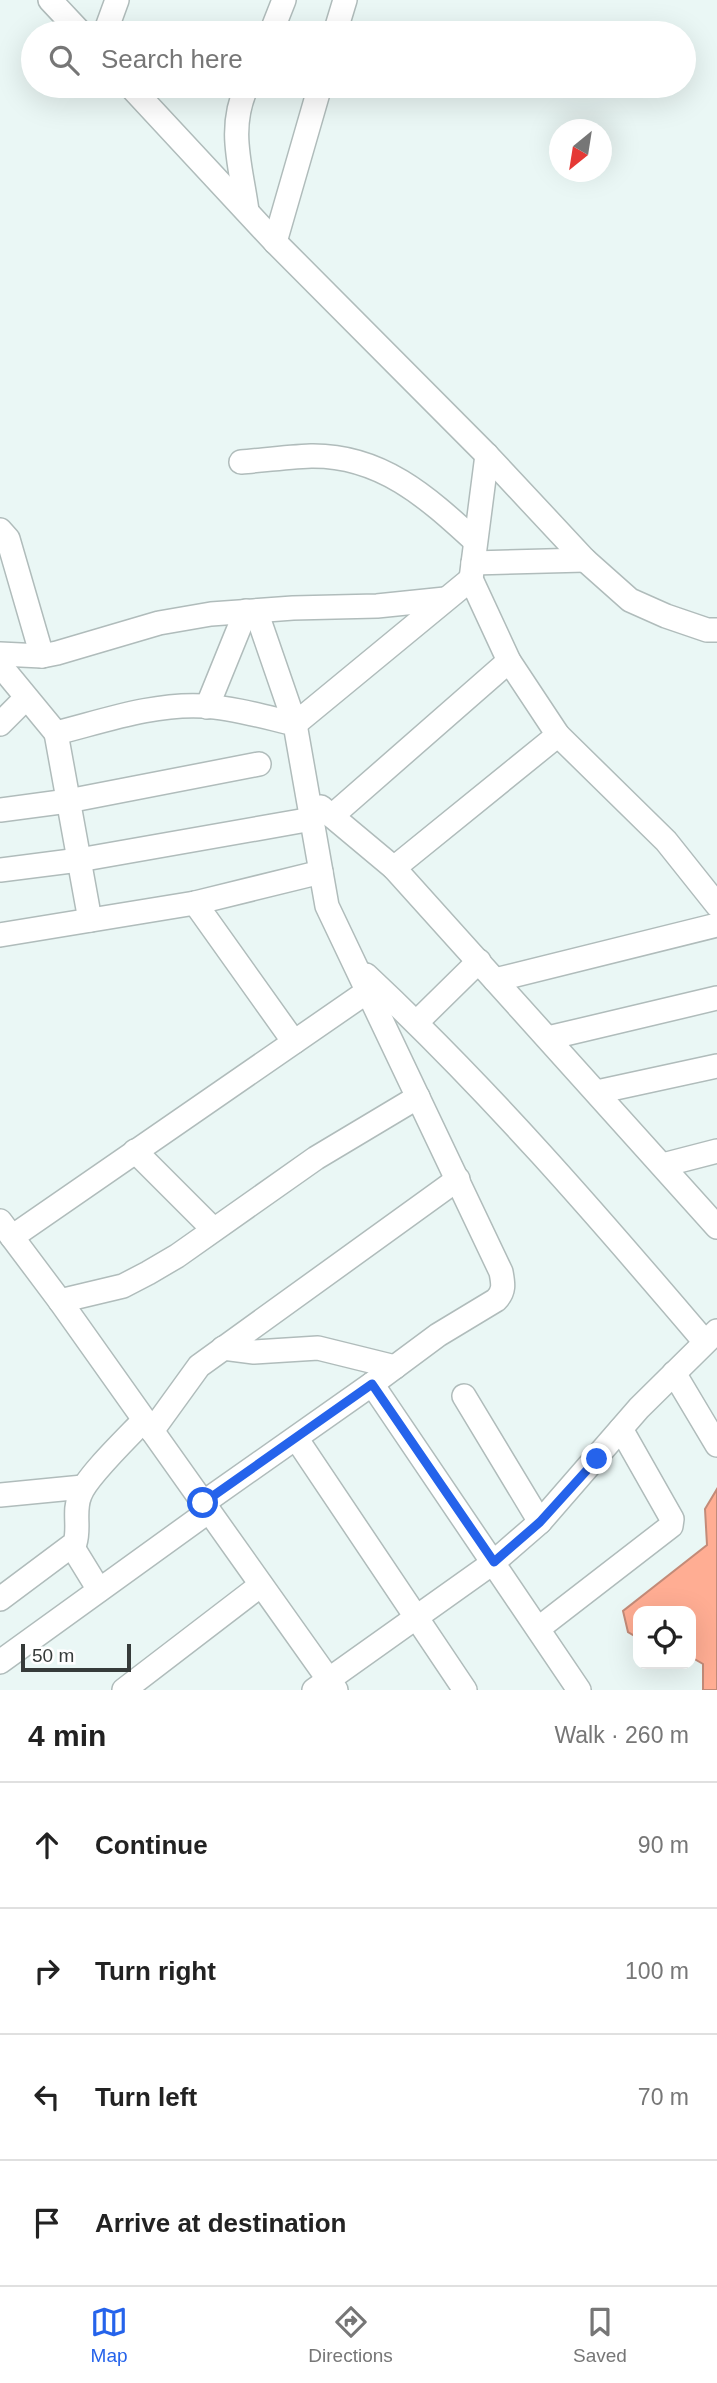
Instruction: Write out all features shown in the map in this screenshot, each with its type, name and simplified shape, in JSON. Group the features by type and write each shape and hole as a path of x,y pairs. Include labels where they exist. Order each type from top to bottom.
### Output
{"street":[{"path":"50,0 70,21"},
{"path":"109,21 117,0"},
{"path":"276,21 284,0"},
{"path":"339,21 345,0"},
{"path":"141,98 275,242 487,455 585,559 630,600 666,616 707,630 717,630"},
{"path":"243,98 236,118 235,137 247,211"},
{"path":"275,242 317,98"},
{"path":"295,724 445,599 473,561 487,455"},
{"path":"241,462 312,456 343,459 368,466 405,482 430,500 473,561 509,661 558,735 666,841 717,905"},
{"path":"0,530 8,539 42,656"},
{"path":"473,561 585,559"},
{"path":"0,654 42,656 159,623 211,614 377,606 445,599"},
{"path":"207,706 251,611"},
{"path":"251,611 295,724 308,796 322,817 394,867 717,1227"},
{"path":"0,870 79,860 322,817 509,661"},
{"path":"0,666 56,733 90,920"},
{"path":"0,724 26,698"},
{"path":"56,733 150,710 207,706 295,724"},
{"path":"394,867 558,735"},
{"path":"0,810 68,801 259,764"},
{"path":"0,1662 99,1590 296,1438 438,1335 502,1294 504,1284 501,1272 327,906 321,872 322,817"},
{"path":"0,935 195,903 321,872"},
{"path":"195,903 294,1042"},
{"path":"495,979 717,925"},
{"path":"416,1022 479,961"},
{"path":"355,965 416,1022 711,1337 639,1408 540,1522 494,1562 326,1686 206,1507 6,1229 135,1151 368,991"},
{"path":"548,1038 717,998"},
{"path":"597,1092 717,1066"},
{"path":"60,1301 123,1286 177,1256 316,1158 418,1097"},
{"path":"135,1151 213,1229"},
{"path":"663,1165 717,1151"},
{"path":"0,1598 72,1546 77,1538 75,1510 83,1487 148,1426 199,1366 458,1180"},
{"path":"223,1348 254,1352 318,1348 395,1367"},
{"path":"674,1373 717,1445"},
{"path":"372,1384 579,1690"},
{"path":"464,1396 540,1522"},
{"path":"539,1628 671,1526 672,1519 621,1429"},
{"path":"296,1438 466,1690"},
{"path":"0,1495 83,1487"},
{"path":"72,1546 99,1590"},
{"path":"124,1690 261,1586"}],"shaded area":[{"path":"717,1489 717,1690 703,1690 703,1664 696,1660 696,1606 633,1606 633,1635 628,1632 623,1611 707,1545 705,1509"}],"route":[{"path":"203,1503 372,1384 494,1562 540,1522 597,1459"}]}
